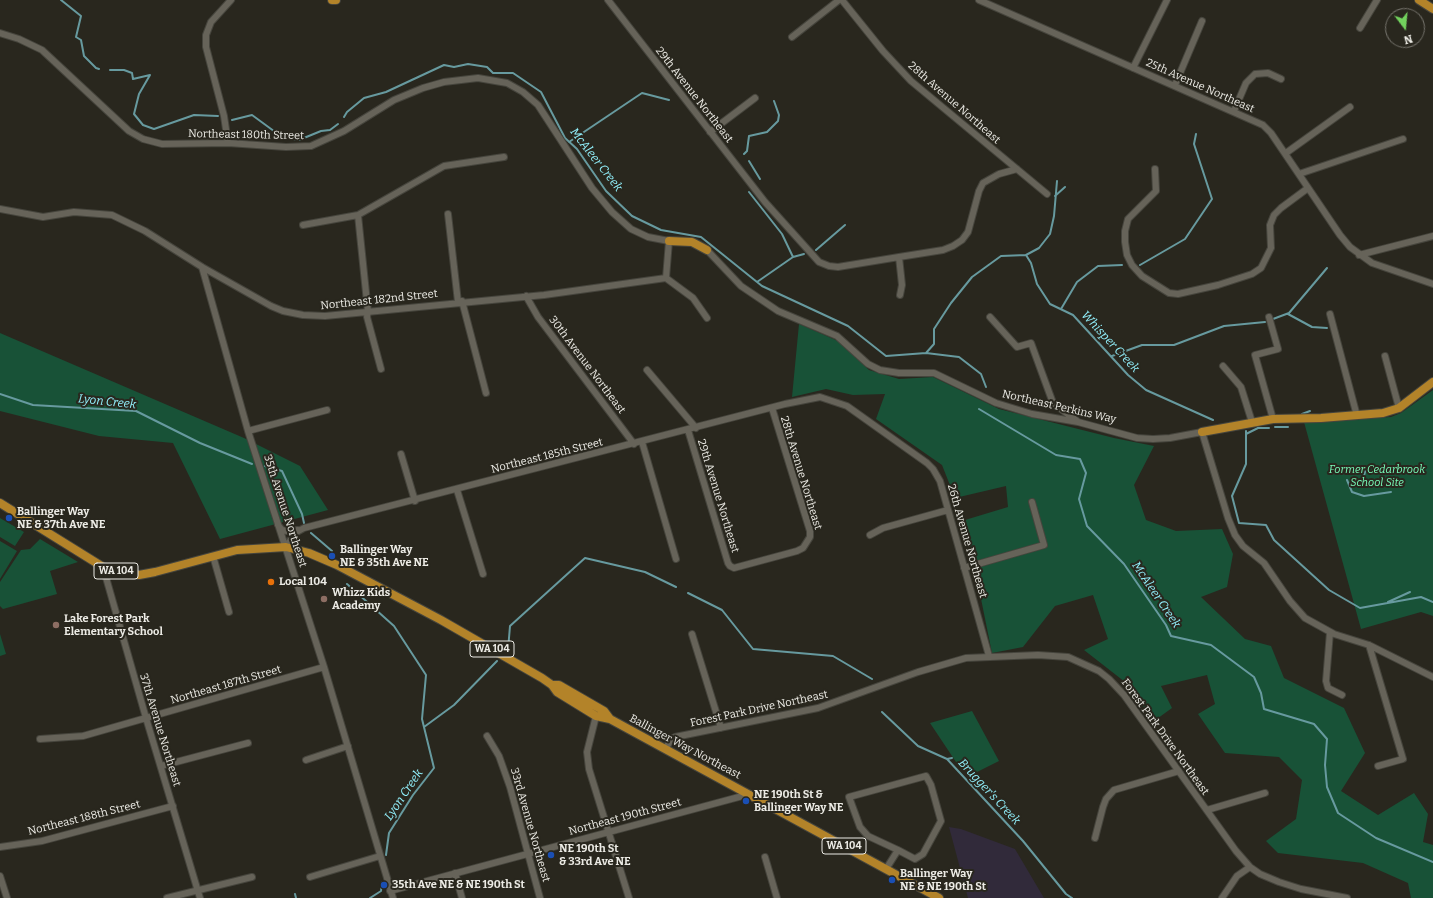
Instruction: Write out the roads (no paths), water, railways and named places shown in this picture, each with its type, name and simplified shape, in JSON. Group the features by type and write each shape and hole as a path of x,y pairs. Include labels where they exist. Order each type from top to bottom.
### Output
{"main road":[{"path":"1419,0 1433,9"},
{"name":"Northeast Perkins Way","path":"669,241 692,242 707,250"},
{"name":"Northeast Perkins Way","path":"1202,432 1273,419 1358,416 1383,413 1399,408 1433,382"},
{"name":"WA 104","path":"0,503 103,567 123,573 139,575 160,571 237,550 286,547 308,553 337,566 441,620 552,685 557,692 596,716 610,719"},
{"name":"WA 104","path":"552,685 559,685 604,711 610,719"},
{"name":"Ballinger Way Northeast","path":"610,719 666,748 939,898"}],"street":[{"path":"228,143 224,119 206,47 206,35 211,22 231,0"},
{"name":"29th Avenue Northeast","path":"608,0 765,202 819,262 829,266 838,267 943,250 962,240 968,232 979,191 984,183 998,174 1016,169"},
{"path":"792,37 839,0"},
{"name":"28th Avenue Northeast","path":"842,0 883,51 911,81 1047,194"},
{"name":"25th Avenue Northeast","path":"979,0 1263,125 1286,153 1340,235 1359,255 1385,268 1433,284"},
{"path":"1133,68 1167,0"},
{"path":"1360,28 1377,0"},
{"path":"1175,85 1202,20"},
{"name":"Northeast 180th Street","path":"0,33 19,39 42,50 129,131 143,139 162,144 228,143 286,147 311,146 344,131 394,100 423,88 444,82 478,78 500,82 523,92 538,105 592,188 612,212 631,229 648,237 669,241"},
{"path":"1234,111 1246,83 1255,74 1268,73 1281,79"},
{"path":"710,132 755,98"},
{"path":"1286,153 1350,107"},
{"path":"1299,174 1403,139"},
{"path":"303,225 358,215 444,166 504,157"},
{"path":"1155,168 1156,191 1128,219 1125,231 1125,242 1127,255 1132,265 1142,276 1169,293 1178,294 1218,285 1252,274 1261,268 1270,248 1270,225 1274,215 1308,188"},
{"name":"Northeast 182nd Street","path":"0,209 43,217 74,212 112,215 145,231 202,267 283,311 303,315 325,316 526,296 666,278"},
{"path":"448,214 460,302 486,392"},
{"path":"358,215 368,312 367,317 381,368"},
{"path":"1359,255 1433,236"},
{"path":"669,241 666,278 693,298 706,318"},
{"name":"Northeast Perkins Way","path":"707,250 741,286 778,311 837,336 868,364 880,370 899,373 934,373 996,403 1032,414 1078,422 1137,438 1153,439 1202,432"},
{"path":"899,257 902,285 900,296"},
{"name":"35th Avenue Northeast","path":"202,267 248,431 324,667 393,898"},
{"name":"30th Avenue Northeast","path":"526,296 538,317 634,444"},
{"path":"1330,314 1358,416"},
{"path":"990,317 1017,347 1031,343 1053,403 1078,422"},
{"path":"1268,317 1278,349 1255,355 1273,419"},
{"path":"1385,356 1399,408"},
{"path":"1222,366 1241,387 1252,422"},
{"name":"29th Avenue Northeast","path":"647,370 696,428"},
{"name":"Northeast 185th Street","path":"277,524 282,530 300,530 772,408 820,397"},
{"name":"26th Avenue Northeast","path":"820,397 847,406 927,463 940,481 989,656"},
{"name":"28th Avenue Northeast","path":"730,566 734,568 803,548 810,537 810,531 772,408"},
{"path":"248,431 327,410"},
{"name":"29th Avenue Northeast","path":"688,430 730,566"},
{"path":"1202,432 1228,518 1235,535 1243,546 1264,563 1290,601 1305,618 1330,632 1349,640 1370,645 1433,677"},
{"path":"642,442 676,559"},
{"path":"401,454 415,501"},
{"path":"457,490 483,574"},
{"path":"964,568 1044,545 1032,502"},
{"path":"870,535 883,528 948,510"},
{"path":"286,547 295,533 300,530"},
{"path":"213,556 229,612"},
{"name":"37th Avenue Northeast","path":"103,567 146,718 200,898"},
{"path":"1330,632 1326,681 1328,688 1342,695"},
{"path":"692,634 721,728"},
{"path":"1370,645 1403,759 1378,766"},
{"name":"Forest Park Drive Northeast","path":"666,748 675,737 818,708 942,664 966,658 989,656 1057,656 1068,658 1099,671 1124,695 1250,867 1260,874 1279,882 1301,889 1347,898"},
{"name":"Northeast 187th Street","path":"40,739 83,736 324,667"},
{"path":"596,716 588,744 588,759 629,898"},
{"name":"33rd Avenue Northeast","path":"487,736 499,756 510,787 528,848 528,854 540,898"},
{"path":"161,766 248,743"},
{"path":"306,760 348,746"},
{"path":"1095,838 1106,799 1114,790 1179,771"},
{"path":"926,776 932,785 941,821 923,854 915,859 898,850 868,836 860,828 849,797 926,776"},
{"path":"1207,810 1265,793"},
{"name":"Northeast 190th Street","path":"390,891 750,794"},
{"name":"Northeast 188th Street","path":"0,848 42,840 173,806"},
{"path":"886,869 898,850"},
{"path":"310,877 380,856"},
{"path":"766,857 777,898"},
{"path":"1222,898 1227,887 1237,876 1250,867"},
{"path":"455,874 462,898"},
{"path":"0,876 6,898"},
{"path":"167,898 252,877"}],"waterway":[{"name":"McAleer Creek","path":"61,0 81,16 76,37 81,40 84,56 96,68 99,69"},
{"name":"McAleer Creek","path":"344,117 347,112 364,98 386,92 444,65 454,67 468,64 487,67 493,73 513,73 541,92 565,138 577,149 606,191 632,216 661,230 701,237 762,286 848,326 886,356 926,353 959,357 981,374 986,387"},
{"name":"McAleer Creek","path":"110,70 124,70 132,73 133,79 150,75 139,94 134,114 143,125 154,129 194,115 218,116"},
{"path":"681,75 685,88"},
{"path":"569,142 642,93 669,100"},
{"path":"744,154 747,151 749,136 767,132 778,121 779,115 774,101"},
{"name":"McAleer Creek","path":"232,120 252,115 282,137 299,140 321,131 330,130 338,124"},
{"path":"1140,265 1185,239 1212,199 1194,144 1196,134"},
{"path":"749,161 760,179"},
{"path":"1026,255 1039,248 1050,234 1054,216 1057,181"},
{"path":"1055,196 1065,187"},
{"path":"749,192 782,234 793,257"},
{"path":"816,250 845,225"},
{"path":"757,282 793,257 804,254"},
{"name":"Whisper Creek","path":"926,353 934,344 934,329 951,303 972,277 1001,256 1026,255 1031,263 1037,284 1050,304 1073,315 1128,375 1146,390 1213,420"},
{"path":"1061,309 1077,282 1098,266 1122,265"},
{"path":"1273,319 1289,313 1327,268"},
{"path":"1288,314 1312,327 1327,328"},
{"path":"1112,356 1142,345 1174,345 1224,326 1265,322"},
{"name":"Lyon Creek","path":"0,394 33,405 136,411 200,443 252,464"},
{"name":"McAleer Creek","path":"979,409 1056,455 1080,459 1086,473 1079,499 1087,526 1124,564 1166,625 1171,636 1211,645 1254,677 1261,693 1264,709 1314,724 1327,739 1325,765 1327,787 1338,813 1376,838 1433,862"},
{"path":"1302,414 1310,411"},
{"path":"1275,427 1288,427"},
{"path":"1246,434 1258,428 1269,428"},
{"name":"Whisper Creek","path":"1246,431 1246,464 1232,496 1239,523 1266,525 1274,540 1329,590 1360,608 1421,597 1433,602"},
{"name":"Lyon Creek","path":"265,466 282,471 302,514 304,523"},
{"path":"1349,484 1362,482 1366,469"},
{"path":"1347,480 1352,492 1364,496 1391,492"},
{"name":"Lyon Creek","path":"311,533 332,551"},
{"path":"508,650 510,626 585,558 645,572 676,587"},
{"name":"Lyon Creek","path":"347,584 394,626 426,675 422,719 434,768 413,795 389,833 386,855"},
{"name":"Whisper Creek","path":"1388,602 1410,592"},
{"path":"688,593 722,610 753,649 833,656 872,679"},
{"path":"424,727 454,705 497,661"},
{"name":"Brugger's Creek","path":"882,712 918,746 947,759 1023,841 1066,894 1072,898"},
{"name":"Brugger's Creek","path":"947,759 952,758"},
{"name":"Lyon Creek","path":"370,898 381,891 382,882"},
{"path":"295,894 296,898"}],"place":[{"name":"Ballinger Way NE & 37th Ave NE","path":"9,518"},
{"name":"Ballinger Way NE & 35th Ave NE","path":"332,556"},
{"name":"Local 104","path":"271,582"},
{"name":"Whizz Kids Academy","path":"324,599"},
{"name":"Lake Forest Park Elementary School","path":"56,625"},
{"name":"NE 190th St & Ballinger Way NE","path":"746,801"},
{"name":"NE 190th St & 33rd Ave NE","path":"551,855"},
{"name":"Ballinger Way NE & NE 190th St","path":"892,880"},
{"name":"35th Ave NE & NE 190th St","path":"384,885"}],"park label":[{"name":"Former Cedarbrook School Site","path":"1377,476"}]}
